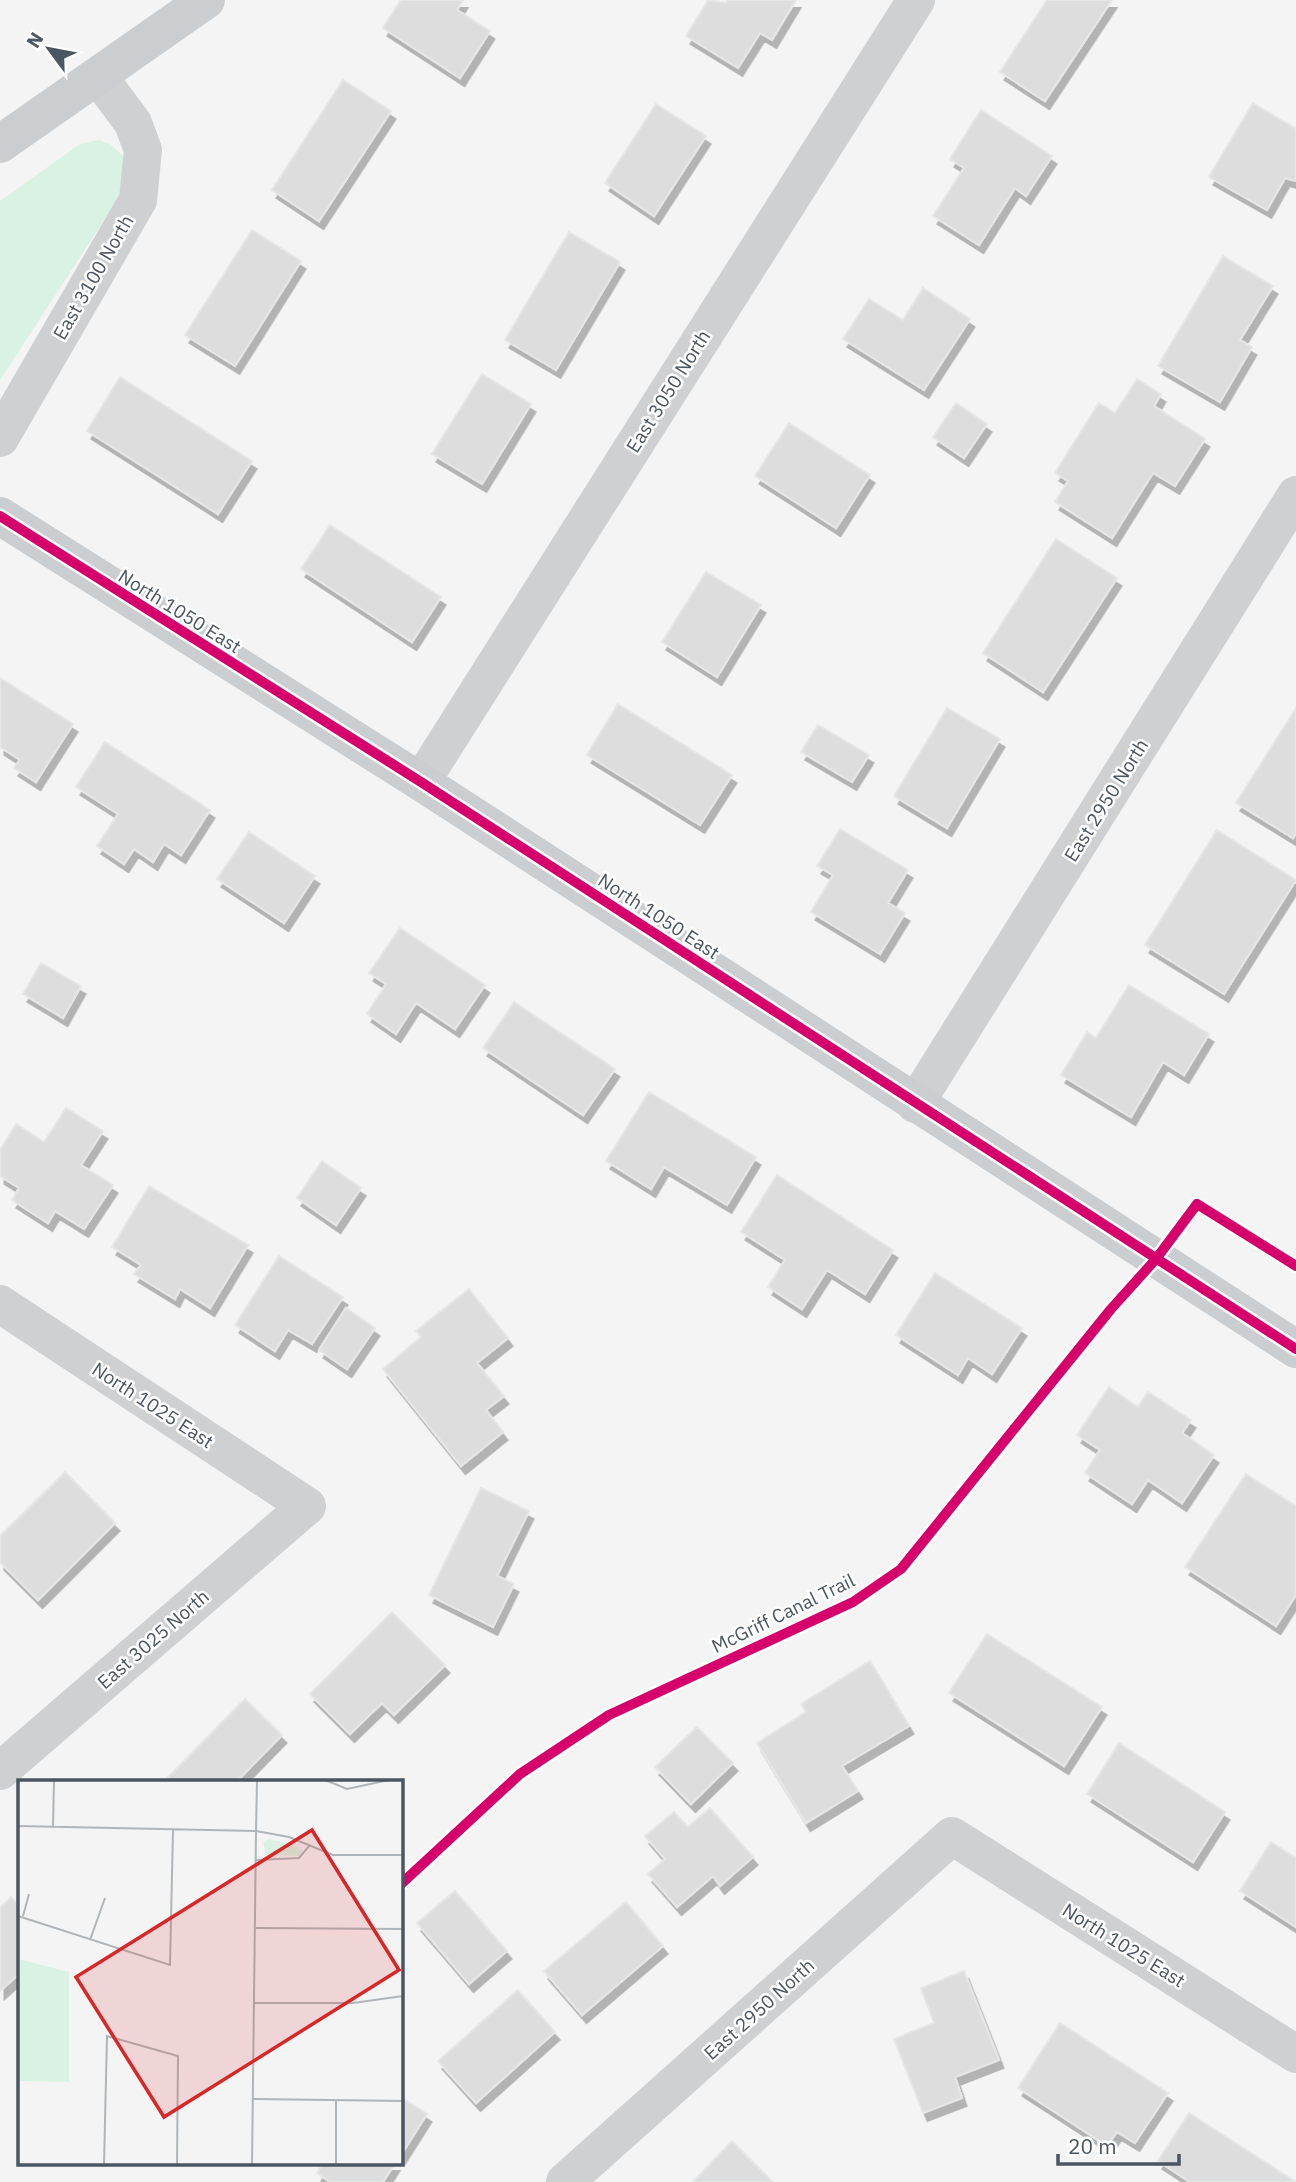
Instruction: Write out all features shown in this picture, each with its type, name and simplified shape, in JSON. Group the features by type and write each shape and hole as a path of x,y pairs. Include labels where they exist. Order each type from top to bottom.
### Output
{"main road":[{"path":"0,144 206,0"},
{"name":"North 1050 East","path":"0,516 421,782 1296,1349"}],"street":[{"name":"East 3050 North","path":"421,782 916,0"},
{"name":"East 3100 North","path":"0,438 138,200 143,150 132,122 98,76"},
{"name":"East 2950 North","path":"915,1104 1296,495"},
{"name":"North 1025 East","path":"0,1304 307,1506"},
{"name":"East 3025 North","path":"0,1771 307,1506"},
{"name":"East 2950 North","path":"565,2182 952,1836"},
{"name":"North 1025 East","path":"952,1836 1296,2054"}],"green space":[{"path":"99,140 110,144 126,159 125,188 0,380 0,201 80,144"}],"building":[{"path":"401,0 463,0 457,10 490,31 460,78 383,28"},
{"path":"708,0 726,3 728,0 796,0 772,40 760,33 738,68 686,36"},
{"path":"1047,0 1112,0 1045,101 1000,72"},
{"path":"343,80 391,111 319,221 272,190"},
{"path":"1253,103 1296,129 1296,181 1285,178 1267,210 1209,177"},
{"path":"656,104 706,136 654,216 605,183"},
{"path":"981,110 1052,156 1026,196 1015,188 979,245 933,216 964,168 950,159"},
{"path":"252,230 301,261 235,366 185,335"},
{"path":"569,232 620,262 556,370 505,340"},
{"path":"1223,256 1273,286 1240,340 1252,347 1220,402 1158,366"},
{"path":"923,288 970,319 924,390 843,339 869,299 903,320"},
{"path":"482,374 531,404 482,484 432,454"},
{"path":"120,377 252,461 218,514 87,431"},
{"path":"1137,379 1161,394 1154,406 1205,439 1175,486 1153,473 1112,538 1055,502 1068,481 1055,473 1099,403 1115,413"},
{"path":"956,403 987,424 964,458 933,437"},
{"path":"789,423 870,475 836,528 755,476"},
{"path":"330,525 441,597 412,642 301,569"},
{"path":"1056,539 1117,578 1043,692 983,653"},
{"path":"706,572 761,605 717,677 662,642"},
{"path":"0,678 73,724 36,782 14,768 20,760 0,747"},
{"path":"618,704 732,775 700,825 587,755"},
{"path":"947,708 1000,739 947,828 894,796"},
{"path":"1296,708 1296,833 1293,838 1236,803"},
{"path":"818,725 869,755 852,782 801,752"},
{"path":"105,742 210,810 181,855 164,844 153,862 134,849 124,864 97,846 118,814 76,787"},
{"path":"840,829 908,870 888,903 905,913 880,954 811,912 833,875 817,866"},
{"path":"1217,830 1296,880 1224,994 1145,945"},
{"path":"249,832 315,876 284,923 217,879"},
{"path":"400,928 485,985 455,1029 416,1003 396,1034 367,1014 386,984 369,973"},
{"path":"41,963 81,986 63,1018 23,994"},
{"path":"1129,985 1209,1034 1184,1075 1163,1062 1131,1117 1061,1075 1087,1032 1096,1038"},
{"path":"514,1002 615,1069 583,1115 483,1048"},
{"path":"649,1092 756,1157 727,1205 664,1167 651,1189 606,1161"},
{"path":"66,1108 103,1131 81,1165 113,1185 84,1229 55,1211 48,1223 12,1200 19,1188 0,1176 0,1150 16,1124 44,1142"},
{"path":"322,1161 361,1188 336,1225 297,1198"},
{"path":"777,1175 893,1250 865,1294 827,1270 802,1309 768,1287 785,1260 741,1232"},
{"path":"149,1186 248,1245 210,1308 180,1289 175,1299 134,1274 141,1265 112,1247"},
{"path":"279,1256 343,1297 312,1344 288,1330 275,1351 235,1325"},
{"path":"935,1273 1022,1328 992,1374 968,1358 958,1375 896,1335"},
{"path":"469,1289 508,1338 477,1363 504,1396 486,1410 503,1432 461,1466 383,1369 421,1337 416,1331"},
{"path":"346,1308 375,1328 347,1369 319,1350"},
{"path":"1109,1387 1138,1407 1148,1392 1191,1420 1182,1433 1214,1455 1182,1503 1148,1480 1132,1504 1085,1473 1100,1450 1077,1435"},
{"path":"65,1472 115,1523 38,1600 0,1562 0,1536"},
{"path":"1246,1474 1296,1506 1296,1595 1276,1626 1185,1567"},
{"path":"481,1488 529,1511 497,1576 514,1584 493,1627 429,1595"},
{"path":"392,1612 445,1665 394,1715 382,1703 350,1734 310,1694"},
{"path":"987,1634 1102,1707 1064,1766 949,1693"},
{"path":"870,1661 909,1726 842,1766 858,1791 806,1823 757,1743 806,1712 801,1704"},
{"path":"245,1699 282,1735 238,1780 165,1780"},
{"path":"697,1727 733,1763 691,1804 655,1767"},
{"path":"1119,1743 1225,1812 1193,1862 1087,1794"},
{"path":"710,1808 753,1857 720,1886 713,1876 677,1907 648,1874 665,1859 645,1836 674,1812 688,1827"},
{"path":"1271,1842 1296,1858 1296,1927 1240,1891"},
{"path":"455,1891 507,1951 469,1984 417,1923"},
{"path":"11,1897 18,1904 18,1975 0,1991 0,1908"},
{"path":"626,1902 663,1946 582,2015 544,1971"},
{"path":"964,1971 999,2060 955,2077 962,2098 923,2113 894,2039 934,2023 921,1988"},
{"path":"518,1990 555,2032 476,2103 438,2061"},
{"path":"1060,2023 1168,2093 1135,2143 1117,2132 1107,2146 1018,2088"},
{"path":"402,2098 427,2114 402,2153"},
{"path":"1189,2113 1296,2182 1190,2182 1158,2161"},
{"path":"732,2141 773,2182 693,2182"},
{"path":"322,2164 394,2164 383,2182 330,2182 317,2173"}],"cycle path":[{"path":"0,516 421,782 1296,1349"},
{"name":"McGriff Canal Trail","path":"402,1883 520,1774 609,1715 853,1602 901,1569 1111,1309 1156,1259 1197,1204 1296,1266"}]}
